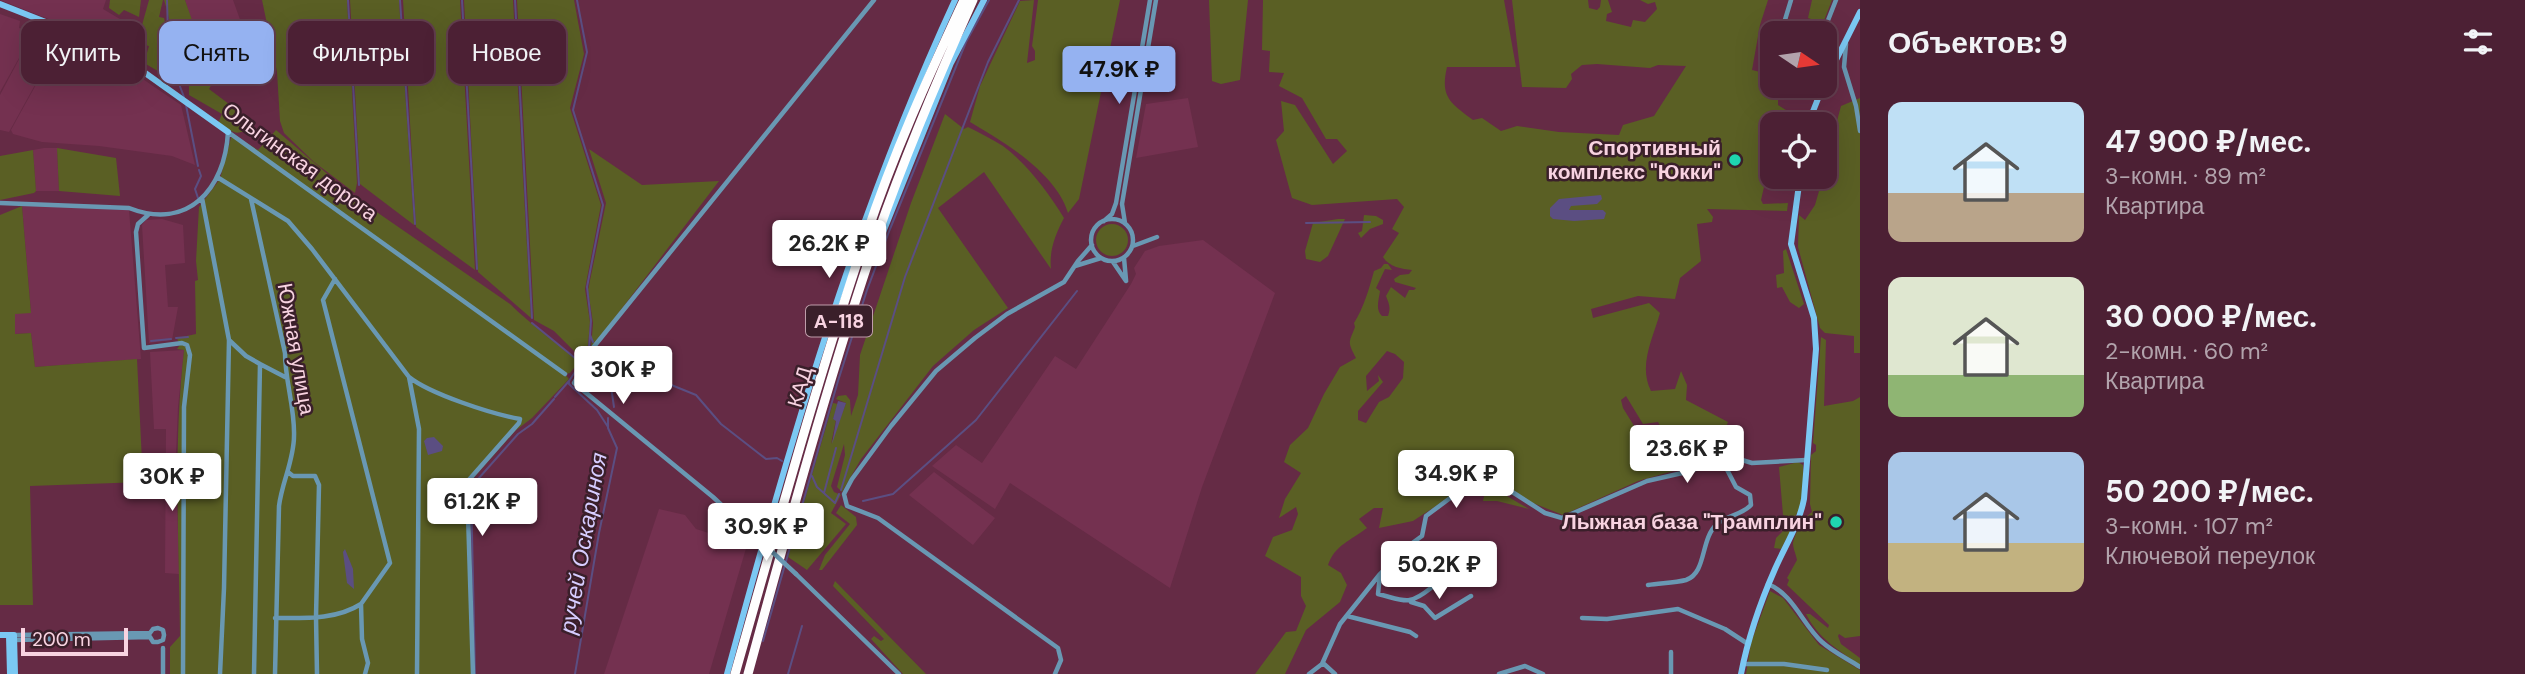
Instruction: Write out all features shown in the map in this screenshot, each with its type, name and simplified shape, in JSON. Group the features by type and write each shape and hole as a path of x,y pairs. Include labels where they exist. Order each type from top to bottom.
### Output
{"highway":[{"name":"КАД","path":"736,674 821,376 866,234 919,96 964,0"},
{"name":"КАД","path":"748,674 828,387 877,235 928,100 972,0"}],"street":[{"path":"874,0 592,349 574,383 713,497 899,674"},
{"path":"727,674 768,526 860,230 912,93 955,0"},
{"path":"861,287 947,73 965,32 984,0"},
{"path":"1101,258 1092,245 1092,233 1112,214 1116,203 1150,0"},
{"path":"1132,246 1132,234 1125,223 1122,204 1156,0"},
{"path":"1785,21 1791,0"},
{"path":"1828,21 1836,0"},
{"name":"Ольгинская дорога","path":"0,4 99,43 134,65 565,374"},
{"path":"1838,55 1860,12"},
{"path":"1847,36 1844,67 1856,106 1860,131"},
{"path":"0,203 129,208 148,215 184,212 202,197 217,177 229,132"},
{"path":"217,177 288,221 409,377 436,392 520,419 467,482 473,674"},
{"path":"1741,674 1768,584 1800,518 1804,499 1816,349 1814,318 1791,244 1798,189"},
{"path":"202,197 229,340 220,674"},
{"name":"Южная улица","path":"250,197 285,353 285,378 292,408 294,436 279,506 275,674"},
{"path":"148,215 138,223 136,232 144,348 182,343 187,345 190,355 184,407 183,674"},
{"path":"1104,221 1115,219 1125,223"},
{"path":"1132,234 1149,239"},
{"path":"1075,266 1101,258 1112,261 1124,257 1132,246 1157,237"},
{"path":"1055,674 1061,660 1058,648 878,518 847,506 844,494 875,447 936,371 1007,314 1064,282 1092,245"},
{"path":"1112,261 1126,281 1124,257"},
{"path":"275,618 316,617 340,613 361,604 390,564 323,300 335,279"},
{"path":"229,340 246,356 285,378"},
{"path":"254,674 260,364"},
{"path":"409,377 419,429 417,674"},
{"path":"1309,674 1323,663 1340,624 1380,574 1404,549 1422,536 1429,513 1465,487 1479,481 1503,486 1554,517 1565,516 1647,481 1690,471 1721,458 1732,457 1752,463 1807,460"},
{"path":"1648,585 1687,579 1696,574 1702,562 1705,542 1718,522 1751,505 1750,495 1735,487 1721,458"},
{"path":"288,472 293,476 315,477 319,480 317,674"},
{"path":"1380,574 1378,594 1424,606 1436,618 1471,596"},
{"path":"1768,584 1794,606 1820,640 1860,667"},
{"path":"1409,602 1432,588"},
{"path":"361,604 362,639 368,663 365,674"},
{"path":"1582,618 1607,619 1678,609 1725,629 1748,644"},
{"path":"1347,616 1410,632 1416,636"},
{"path":"0,638 150,635"},
{"path":"12,638 12,674"},
{"path":"163,649 163,674"},
{"path":"1671,652 1671,674"},
{"path":"1323,663 1335,674"},
{"path":"1743,664 1784,664 1827,670"},
{"path":"1499,674 1525,666 1543,674"}],"shaded area":[{"path":"0,0 106,0 103,9 123,21 54,21"},
{"path":"185,0 233,0 241,21 191,21"},
{"path":"0,14 20,21 21,54 0,92"},
{"path":"21,56 21,84 35,84 9,132 0,130 0,95"},
{"path":"145,81 181,105 195,165 172,156 99,146 42,142 13,134 11,130 36,84 145,84"},
{"path":"1188,98 1198,147 1136,158 1146,104"},
{"path":"57,148 59,191 36,191 33,150"},
{"path":"1601,195 1602,199 1597,204 1571,206 1569,210 1603,210 1606,213 1604,219 1574,221 1553,219 1550,216 1550,208 1559,199"},
{"path":"24,205 129,210 141,359 35,367 31,333 15,334 15,313 31,312"},
{"path":"162,219 183,225 185,263 165,265 168,307 178,307 172,340 149,343 142,225 146,220"},
{"path":"1203,240 1275,293 1202,487 1170,588 1010,483 995,509 932,466 956,445 982,463 1055,356 1076,369 1131,284 1136,274 1134,268 1145,251 1159,246"},
{"path":"184,350 176,454 179,574 165,573 166,429 154,429 150,352"},
{"path":"838,401 846,403 832,444 836,421 833,419"},
{"path":"434,437 443,446 442,451 428,455 424,441"},
{"path":"934,472 995,518 973,545 909,495"},
{"path":"659,509 685,515 696,529 747,545 709,674 604,674"},
{"path":"345,549 353,569 354,589 347,583 343,552"}],"green space":[{"path":"110,0 141,0 139,17 124,10 119,15 109,8"},
{"path":"149,0 163,0 159,17 165,21 159,21 159,72 145,64 149,46 145,45 143,21"},
{"path":"164,0 185,0 192,20 170,21"},
{"path":"262,0 347,0 348,21 288,21 288,84 352,84 357,183 355,193 314,162 284,133 280,121 274,58 274,21 266,21"},
{"path":"350,0 399,0 400,21 351,21"},
{"path":"403,0 460,0 461,21 448,21 448,84 465,84 475,270 416,227 408,84 434,84 434,21 404,21"},
{"path":"464,0 513,0 514,21 465,21"},
{"path":"517,0 574,0 584,54 570,108 601,205 585,289 590,322 588,345 581,358 554,331 534,320 521,84 566,84 566,21 518,21"},
{"path":"1034,0 1027,63 1035,60 1032,46 1038,0 1120,0 1079,199 1068,213 1062,198 1041,172 1013,149 970,122 980,86 1020,1"},
{"path":"1209,0 1248,0 1240,80 1221,84 1212,81"},
{"path":"1263,0 1504,0 1516,67 1447,67 1445,86 1453,104 1473,120 1482,118 1501,131 1517,126 1559,132 1619,135 1623,125 1654,116 1686,66 1658,65 1650,68 1582,65 1571,74 1572,79 1566,88 1522,87 1512,0 1588,0 1589,8 1597,10 1601,0 1608,0 1612,12 1607,14 1606,21 1631,27 1633,20 1645,22 1657,9 1655,2 1648,4 1640,0 1768,0 1760,21 1752,70 1760,72 1760,98 1778,98 1778,105 1789,112 1760,112 1760,189 1764,189 1761,200 1763,204 1788,203 1787,211 1707,209 1713,217 1712,222 1697,224 1701,261 1680,278 1675,299 1638,296 1591,309 1593,318 1649,303 1660,313 1646,362 1647,381 1651,391 1675,389 1681,371 1687,385 1686,400 1728,422 1715,454 1684,468 1638,481 1563,515 1508,493 1505,495 1529,509 1497,501 1483,501 1488,478 1480,477 1413,521 1379,528 1383,508 1374,508 1359,519 1367,528 1339,548 1328,565 1341,573 1347,585 1340,602 1306,630 1285,674 1255,674 1286,632 1296,631 1306,606 1301,596 1301,577 1265,556 1273,537 1292,530 1298,514 1296,507 1279,518 1285,499 1301,473 1284,462 1290,445 1308,428 1340,367 1356,358 1350,339 1374,271 1384,264 1388,264 1392,270 1385,269 1376,288 1380,291 1378,308 1382,316 1388,316 1386,296 1391,287 1405,298 1409,290 1416,288 1395,282 1394,279 1409,274 1412,270 1392,265 1383,257 1399,233 1392,229 1404,207 1397,199 1312,205 1292,198 1276,140 1284,131 1281,101 1295,105 1333,164 1347,151 1337,139 1326,139 1302,98 1279,86 1284,73 1269,72 1270,51 1262,50","holes":["1387,351 1404,362 1403,378 1389,397 1379,402 1366,423 1358,420 1358,411 1383,382 1378,375 1379,381 1367,391 1366,376","1626,396 1643,424 1658,422 1664,433 1658,440 1644,442 1623,408 1621,400"]},
{"path":"1812,0 1832,0 1824,21 1808,18"},
{"path":"189,84 212,84 209,89 237,110 238,119 251,127 237,133 231,131 218,123 222,114 189,95"},
{"path":"355,84 405,84 414,225 360,184"},
{"path":"468,84 518,84 531,318 478,272"},
{"path":"1860,98 1860,353 1854,353 1854,336 1825,333 1820,328 1798,247 1799,215 1805,220 1815,205 1820,189 1837,189 1837,121 1841,106"},
{"path":"945,114 964,129 968,127 1012,153 1052,199 1064,218 1053,243 1051,269 984,172 938,208 1008,308 974,330 933,366 861,459 842,492 837,487 845,455 844,444 831,486 834,492 841,495 831,513 846,524 807,570 788,557 833,403 838,404 833,419 836,420 831,444 846,403 836,399 846,395 850,400 851,416 858,395 860,355 911,203"},
{"path":"276,130 352,195 510,304 579,362 570,373 565,374 569,379 532,418 515,431 469,483 474,674 170,674 170,647 180,636 178,458 184,350 177,349 182,342 177,338 196,334 195,281 198,280 196,261 199,207 220,179 232,134 258,150"},
{"path":"57,148 116,158 120,196 59,191"},
{"path":"589,149 642,185 719,181 591,349 593,323 588,290 606,203"},
{"path":"33,150 36,191 0,200 0,156"},
{"path":"22,206 31,313 15,314 15,334 31,333 35,367 137,359 143,482 30,486 33,605 0,605 0,215"},
{"path":"1364,215 1376,216 1383,220 1383,224 1370,229 1361,238 1358,233 1362,231"},
{"path":"1345,219 1328,256 1320,262 1306,259 1305,251 1313,223"},
{"path":"1112,224 1123,229 1128,240 1123,251 1112,256 1101,251 1096,240 1101,229"},
{"path":"1786,249 1804,304 1799,308 1790,302 1782,287 1777,288 1776,275 1784,273 1783,251"},
{"name":"Лыжная база \"Трамплин\"","path":"1821,337 1826,340 1824,406 1853,401 1860,397 1860,636 1838,636 1841,644 1860,658 1860,665 1823,637 1806,614 1810,614 1828,628 1829,625 1787,585 1787,578 1797,560 1794,539 1800,526 1812,512 1811,455 1816,451 1816,445 1813,443"},
{"path":"1798,462 1803,465 1803,494 1800,508 1792,519 1783,515 1779,467"},
{"path":"841,505 856,517 857,525 822,570 819,570 825,555 850,524 836,513"},
{"path":"1790,524 1791,530 1781,549 1774,548 1776,538"},
{"path":"835,581 926,674 903,674 871,639 874,636 881,641 884,639 833,586"},
{"path":"1770,591 1783,598 1819,645 1860,670 1860,674 1746,674 1751,643"}],"waterway":[{"path":"167,0 168,21"},
{"path":"348,0 359,185"},
{"path":"400,0 415,224"},
{"path":"462,0 477,269"},
{"path":"515,0 532,318"},
{"name":"ручей Оскариноя","path":"577,0 587,52 573,110 603,205 587,287 590,335"},
{"path":"763,641 867,290 966,42 989,0"},
{"path":"841,490 905,277 988,62 1019,0"},
{"path":"179,84 184,97"},
{"path":"186,105 198,166"},
{"path":"198,198 195,189 201,176 199,170"},
{"path":"1306,223 1370,222"},
{"path":"863,501 893,494 976,420 1077,291"},
{"path":"532,323 581,363 569,381"},
{"name":"ручей Оскариноя","path":"582,359 589,348 590,335 593,342"},
{"path":"176,338 188,337"},
{"path":"151,341 171,339"},
{"name":"ручей Оскариноя","path":"596,348 608,366 614,407"},
{"path":"608,366 637,371 696,395 721,424 766,459 777,458 782,461"},
{"path":"555,397 569,381 597,410 608,427"},
{"path":"475,674 471,487 518,434 532,424 554,399"},
{"name":"ручей Оскариноя","path":"575,674 599,533 617,448 608,428 608,418"},
{"path":"824,493 836,448"},
{"path":"812,476 817,487 835,503 839,494"},
{"path":"788,674 802,626"}],"place":[{"name":"Спортивный комплекс \"Юкки\"","path":"1735,160"},
{"name":"Лыжная база \"Трамплин\"","path":"1836,522"}]}
